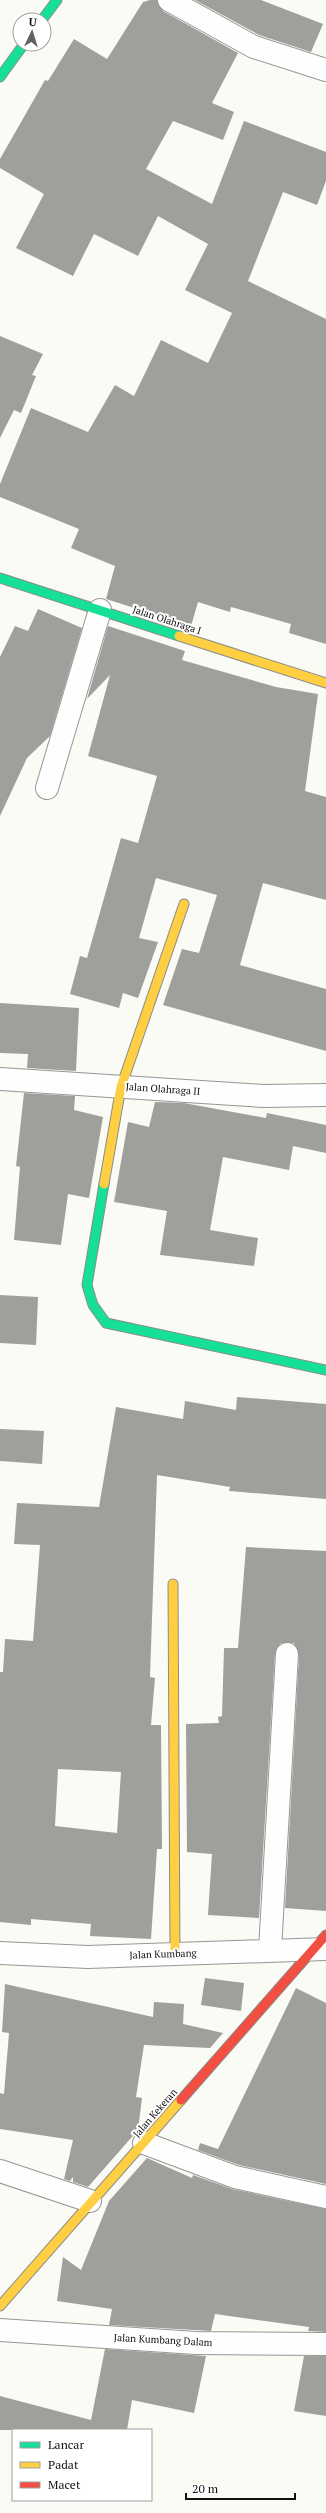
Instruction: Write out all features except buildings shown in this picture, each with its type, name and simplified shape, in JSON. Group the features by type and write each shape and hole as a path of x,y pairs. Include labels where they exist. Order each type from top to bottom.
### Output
{"street":[{"path":"48,12 57,0"},
{"path":"169,0 254,47 326,70"},
{"path":"0,77 18,52"},
{"name":"Jalan Olahraga I","path":"0,578 326,683"},
{"path":"47,788 100,610"},
{"path":"184,904 121,1087 87,1285 93,1305 106,1323 326,1370"},
{"name":"Jalan Olahraga II","path":"0,1079 264,1096 326,1095"},
{"path":"173,1584 175,1953"},
{"path":"270,1950 287,1654"},
{"name":"Jalan Kumbang","path":"0,1953 88,1956 270,1950 322,1944"},
{"name":"Jalan Kekeran","path":"0,2306 90,2202 322,1944"},
{"path":"144,2142 235,2177 326,2197"},
{"path":"0,2171 90,2202"},
{"name":"Jalan Kumbang Dalam","path":"0,2330 196,2343 326,2344"}],"traffic: fast":[{"path":"48,12 57,0"},
{"path":"0,77 18,52"},
{"path":"0,578 179,636"},
{"path":"104,1184 87,1285 93,1305 106,1323 326,1370"}],"traffic: slow":[{"path":"179,636 326,683"},
{"path":"104,1184 121,1087 184,904"},
{"path":"173,1584 175,1953"},
{"path":"0,2306 181,2100"}],"traffic: jam":[{"path":"181,2100 326,1935"}]}
